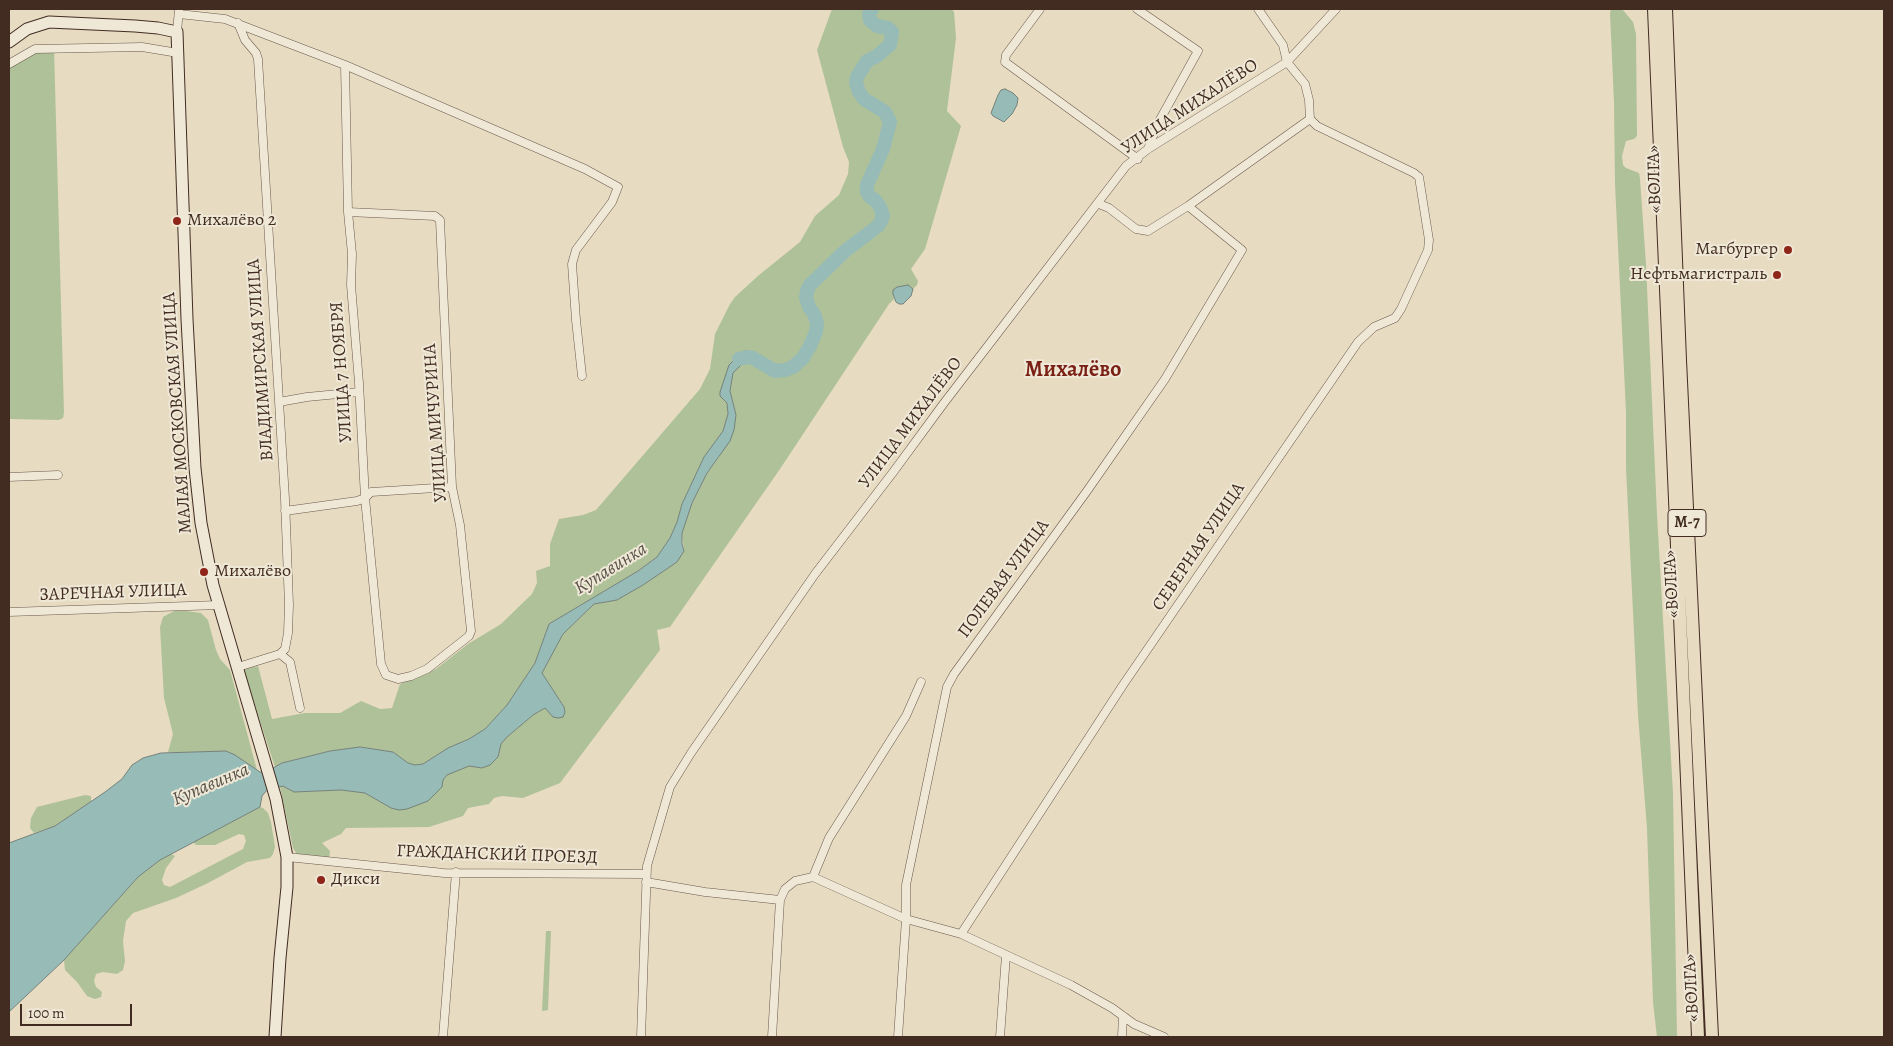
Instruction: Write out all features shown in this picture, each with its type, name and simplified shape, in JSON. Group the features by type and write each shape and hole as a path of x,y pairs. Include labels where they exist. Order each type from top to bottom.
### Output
{"highway":[{"name":"«ВОЛГА»","path":"1654,9 1698,1037"},
{"name":"«ВОЛГА»","path":"1666,9 1681,397 1712,1037"}],"main road":[{"path":"9,42 27,29 49,22 135,26 178,32"},
{"name":"МАЛАЯ МОСКОВСКАЯ УЛИЦА","path":"178,32 187,319 195,468 204,543 219,605 272,781 286,857 287,887 275,1037"}],"street":[{"path":"1040,9 1006,55 1005,62 1138,159"},
{"path":"1137,9 1198,51 1157,125 1148,149"},
{"path":"1099,204 1109,208 1136,229 1148,231 1188,206 1310,119 1309,100 1305,84 1287,62 1283,44 1258,9"},
{"name":"УЛИЦА МИХАЛЁВО","path":"641,1037 646,878 650,856 670,787 691,753 815,574 944,402 1099,204 1126,166 1138,159 1148,149 1287,62 1336,9"},
{"path":"178,32 179,11 214,16 238,23 345,64 585,169 618,187 612,202 576,250 572,264 582,376"},
{"name":"ВЛАДИМИРСКАЯ УЛИЦА","path":"238,23 245,40 256,53 258,59 285,511 289,624 285,648 280,654"},
{"path":"9,64 35,50 44,49 142,47 178,53"},
{"name":"УЛИЦА 7 НОЯБРЯ","path":"345,64 348,212 352,254 351,285 360,392 365,498 377,634 381,664 386,675"},
{"name":"СЕВЕРНАЯ УЛИЦА","path":"961,934 1123,686 1358,342 1374,327 1395,318 1428,250 1429,240 1419,177 1317,126 1310,119"},
{"name":"ПОЛЕВАЯ УЛИЦА","path":"898,1037 907,876 946,694 954,674 1087,492 1165,379 1242,250 1188,206"},
{"name":"УЛИЦА МИЧУРИНА","path":"348,212 435,216 440,220 452,487 460,525 471,631 469,636 427,669 398,679 386,675"},
{"path":"279,402 307,397 360,392"},
{"path":"9,477 58,475"},
{"path":"285,511 357,501 365,498 370,492 452,487"},
{"name":"ЗАРЕЧНАЯ УЛИЦА","path":"9,612 219,605"},
{"path":"238,667 280,654 290,662 300,708"},
{"path":"813,877 829,838 906,716 921,682"},
{"name":"ГРАЖДАНСКИЙ ПРОЕЗД","path":"286,857 456,872 646,878 705,892 780,900"},
{"path":"443,1037 456,872"},
{"path":"772,1037 780,900 785,889 795,881 813,877 906,919 961,934 1070,985 1142,1028 1164,1037"},
{"path":"1000,1037 1006,955"},
{"path":"1122,1037 1124,1016"}],"green space":[{"path":"832,9 952,9 954,12 956,38 947,111 961,126 925,249 911,269 918,281 917,285 913,289 908,285 893,294 894,299 780,469 670,627 657,630 660,650 560,783 523,798 502,796 494,798 489,804 468,808 463,816 429,827 346,828 341,834 322,843 330,851 329,859 298,856 293,848 280,787 283,786 294,792 341,790 365,793 391,808 443,780 447,775 469,766 482,768 498,757 501,744 533,715 545,708 564,707 542,673 563,634 594,604 617,600 643,585 677,562 684,551 682,533 692,503 707,473 719,457 736,415 730,391 733,373 741,365 753,361 740,354 723,398 727,403 728,415 723,431 704,457 682,504 670,538 657,557 638,571 549,624 535,663 507,705 485,729 469,739 448,748 423,764 415,765 408,763 393,752 360,747 330,751 282,763 275,767 243,669 258,666 272,719 305,713 340,713 361,701 380,709 392,708 400,684 436,669 468,644 501,624 532,594 537,583 536,571 550,566 550,544 559,519 583,515 596,510 700,389 710,369 715,334 730,304 759,275 800,242 815,216 839,195 848,174 849,162 843,147 817,50"},
{"path":"1611,9 1622,9 1633,22 1636,34 1637,136 1626,141 1622,156 1623,165 1626,168 1639,173 1646,264 1657,515 1673,793 1677,1037 1657,1037 1653,1002 1647,828 1638,715 1626,468 1626,412 1615,184"},
{"path":"54,48 64,413 63,418 59,420 9,419 9,64 35,49"},
{"path":"174,611 201,613 208,620 216,650 220,659 230,670 257,770 227,751 205,753 168,752 173,734 164,698 160,627 163,617"},
{"path":"85,795 91,796 91,802 55,826 34,833 30,828 31,818 37,807"},
{"path":"260,807 268,813 271,822 275,847 270,858 247,862 176,898 133,913 126,921 123,941 125,961 123,970 117,974 103,972 96,974 94,981 96,987 102,992 101,997 95,999 87,996 65,970 64,960 138,877 159,860 171,854 175,856 166,868 162,880 164,885 170,887 243,849 246,841 244,835 239,834 215,845 196,845 193,842"},
{"path":"546,931 551,931 548,1010 542,1011"}],"water":[{"path":"1005,89 1018,98 1017,105 1012,114 1004,122 991,113 998,95 1001,90"},
{"path":"908,285 913,289 911,296 903,304 899,304 896,302 893,290 897,287"},
{"path":"745,351 753,352 756,359 741,365 733,373 730,391 736,415 734,430 730,441 707,473 692,503 682,533 684,551 677,562 643,585 617,600 594,604 563,634 542,673 564,707 563,717 553,717 545,708 533,715 507,737 501,744 498,757 490,765 482,768 469,766 447,775 443,780 442,787 428,801 407,809 391,808 365,793 341,790 294,792 283,786 267,790 262,796 260,807 160,860 138,877 64,960 9,1012 9,843 55,826 122,779 132,765 143,758 161,753 226,751 264,773 282,763 330,751 360,747 393,752 408,763 415,765 423,764 448,748 469,739 485,729 507,705 535,663 549,624 638,571 657,557 670,538 682,504 704,457 723,431 728,414 727,403 720,396 720,392 729,365"}],"waterway":[{"name":"Купавинка","path":"739,359 753,358 775,371 793,367 803,358 816,332 817,323 806,297 810,285 845,251 878,226 883,216 880,207 867,192 867,185 883,149 890,122 885,112 864,99 856,83 857,77 867,61 877,56 890,45 892,32 888,28 877,26 870,20 869,14 872,9"}],"place":[{"name":"Михалёво 2","path":"177,221"},
{"name":"Магбургер","path":"1788,250"},
{"name":"Нефтьмагистраль","path":"1777,275"},
{"name":"Михалёво","path":"204,572"},
{"name":"Дикси","path":"321,880"}],"district":[{"name":"Михалёво","path":"1073,371"}]}
